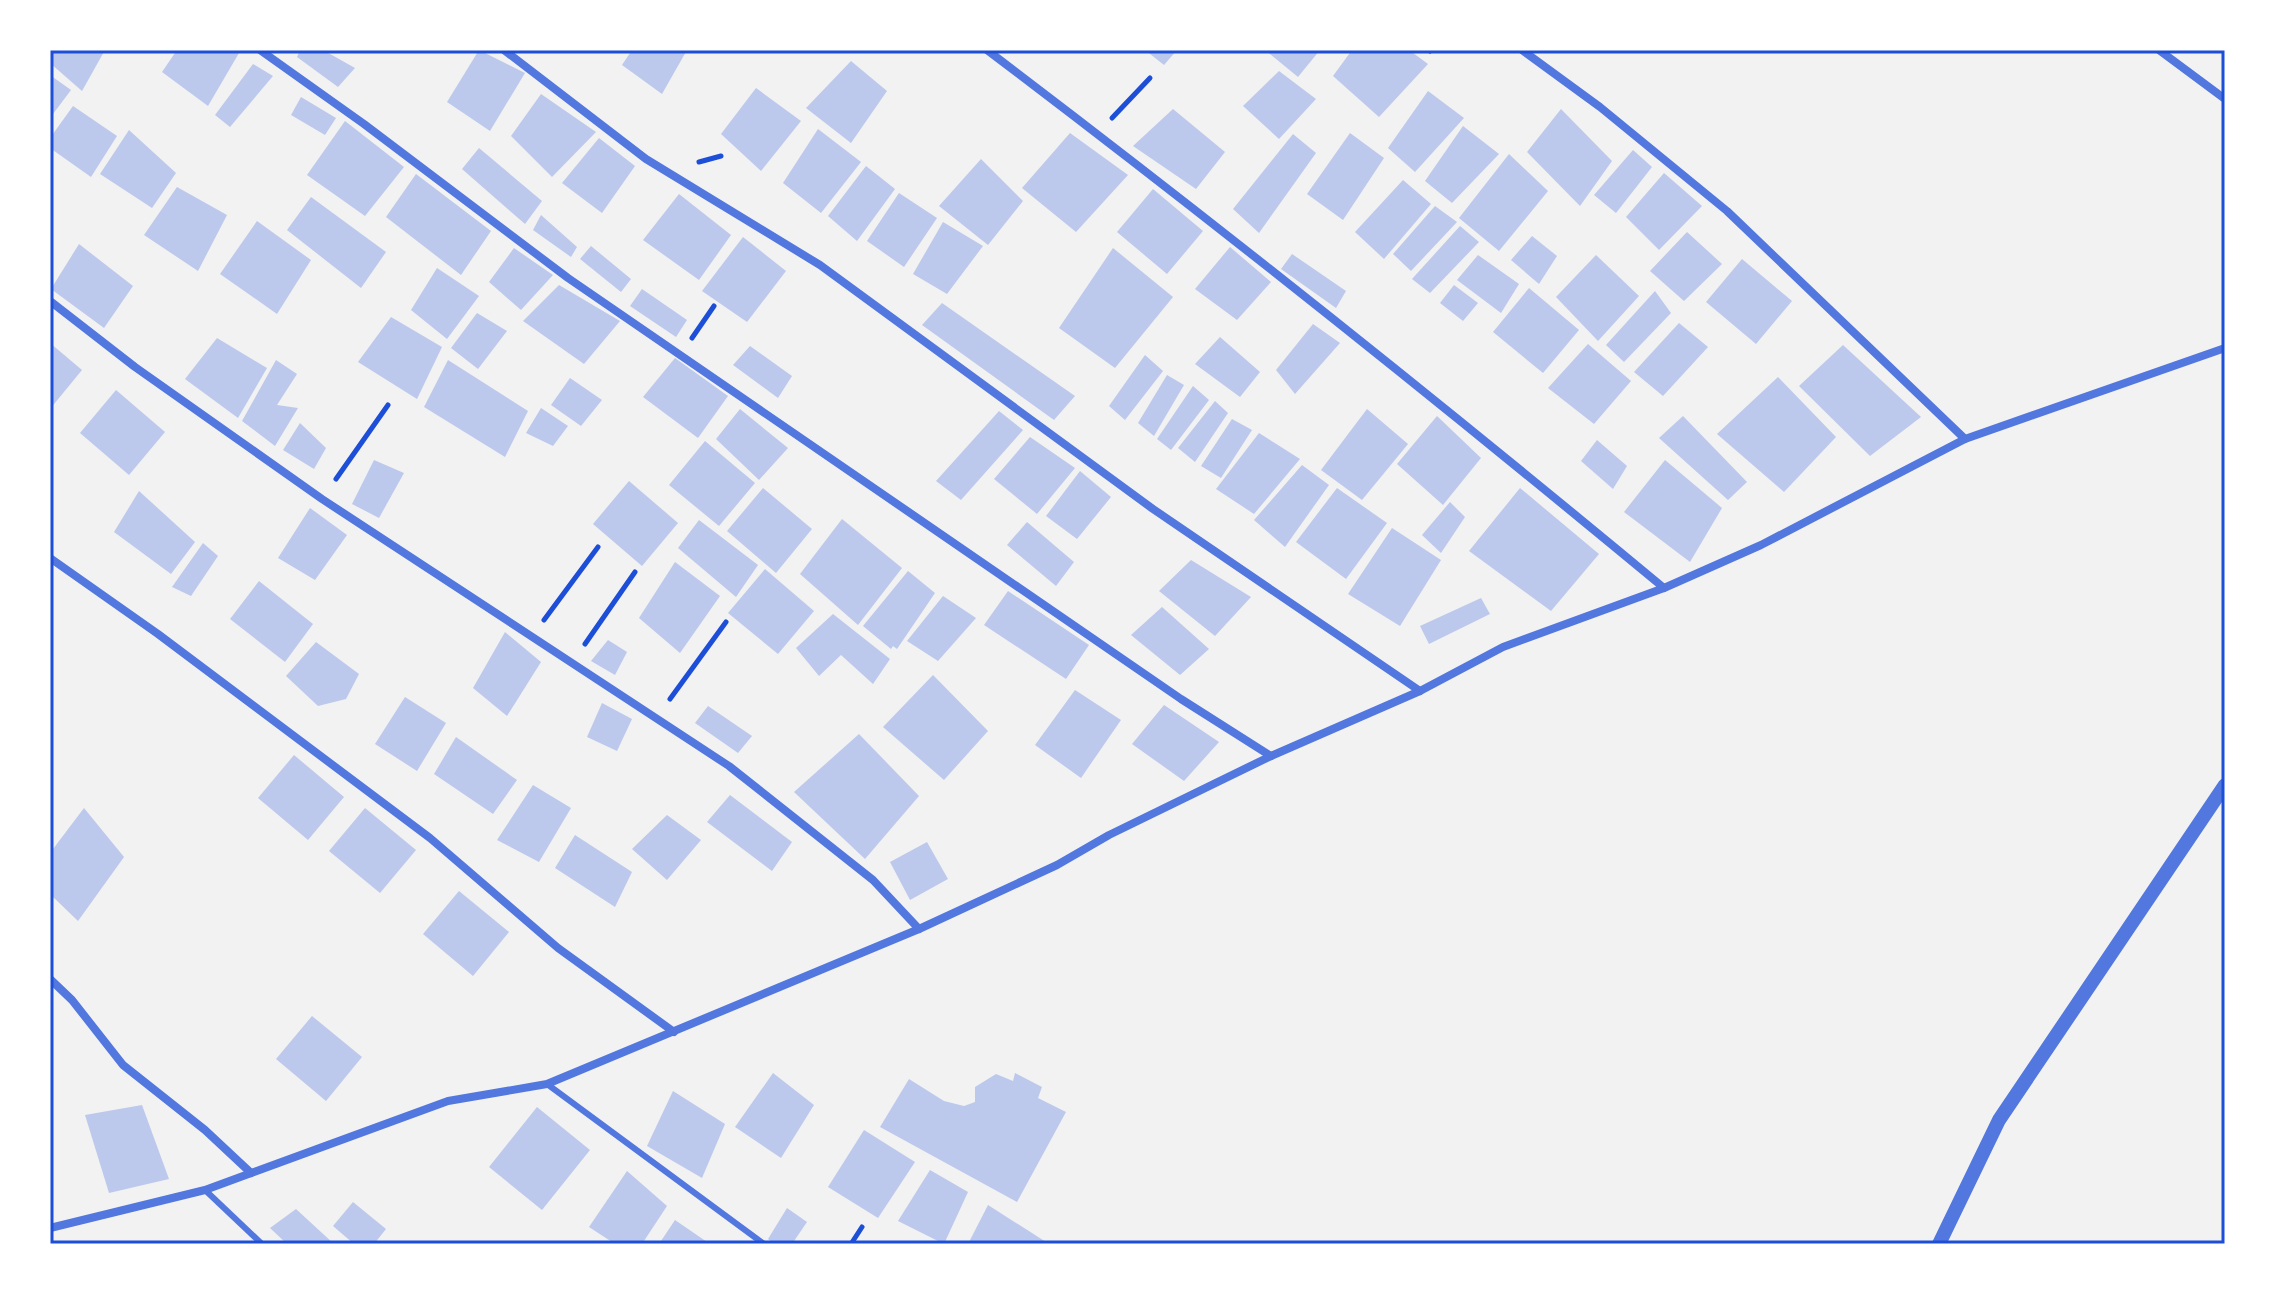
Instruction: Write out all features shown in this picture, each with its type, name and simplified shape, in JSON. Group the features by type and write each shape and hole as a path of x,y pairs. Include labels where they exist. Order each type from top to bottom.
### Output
{"street":[{"path":"260,50 364,124 568,278 1181,699 1271,756"},
{"path":"504,50 646,159 820,265 1153,509 1420,691"},
{"path":"987,50 1491,445 1664,588"},
{"path":"1522,50 1600,107 1727,211 1965,439"},
{"path":"2159,50 2225,99"},
{"path":"50,301 135,367 322,499 729,766 873,880 919,929"},
{"path":"50,1228 205,1190 448,1101 547,1084 919,929 1057,865 1109,835 1271,756 1420,691 1503,647 1664,588 1799,527 1965,439 2225,348"},
{"path":"50,558 158,634 430,838 558,948 674,1032"},
{"path":"1939,1244 1999,1120 2225,785"},
{"path":"50,979 72,1000 123,1065 205,1130 251,1173"}],"lane":[{"path":"547,1084 764,1244"},
{"path":"205,1190 262,1244"}],"path":[{"path":"1097,134 1150,78"},
{"path":"681,355 714,306"},
{"path":"322,499 388,405"},
{"path":"531,638 598,547"},
{"path":"571,664 635,572"},
{"path":"655,718 726,622"},
{"path":"851,1244 862,1227"}],"building":[{"path":"50,50 105,50 82,91 50,63"},
{"path":"177,50 234,50 239,53 208,106 162,72"},
{"path":"300,50 323,50 355,68 338,87 297,57"},
{"path":"479,50 525,73 490,131 447,102"},
{"path":"632,50 687,50 662,94 622,65"},
{"path":"1145,50 1177,50 1164,65"},
{"path":"1265,50 1320,50 1298,77"},
{"path":"1352,50 1409,50 1428,64 1379,117 1333,76"},
{"path":"851,61 887,91 851,143 806,108"},
{"path":"253,64 273,76 230,127 215,115"},
{"path":"1279,71 1316,99 1279,139 1243,106"},
{"path":"50,75 71,90 50,118"},
{"path":"756,88 801,121 761,171 721,134"},
{"path":"1428,91 1464,118 1415,172 1388,148"},
{"path":"541,94 596,132 552,177 511,136"},
{"path":"301,97 336,118 325,135 291,115"},
{"path":"73,106 117,136 91,177 50,148 50,138"},
{"path":"1173,109 1225,152 1196,189 1133,146"},
{"path":"1561,109 1612,161 1580,206 1527,152"},
{"path":"345,121 404,167 365,216 307,175"},
{"path":"1463,126 1499,154 1452,203 1425,181"},
{"path":"818,129 861,162 821,213 783,183"},
{"path":"129,130 176,173 152,208 100,174"},
{"path":"1070,133 1128,175 1076,232 1022,188"},
{"path":"1350,133 1384,158 1343,220 1307,194"},
{"path":"1293,134 1316,153 1259,233 1233,209"},
{"path":"599,138 635,166 602,213 562,183"},
{"path":"479,148 542,201 525,224 462,169"},
{"path":"1633,150 1652,167 1616,213 1594,195"},
{"path":"1509,154 1548,191 1499,251 1459,218"},
{"path":"981,159 1023,201 988,245 939,206"},
{"path":"866,166 895,189 857,241 828,216"},
{"path":"1664,173 1702,206 1659,250 1626,217"},
{"path":"416,174 491,231 461,275 386,217"},
{"path":"1403,180 1431,204 1384,259 1355,232"},
{"path":"177,187 227,215 198,271 144,235"},
{"path":"1153,189 1203,231 1167,274 1117,232"},
{"path":"899,193 937,218 904,267 867,241"},
{"path":"679,194 731,235 699,280 643,240"},
{"path":"311,197 386,252 361,288 287,230"},
{"path":"1435,206 1457,222 1411,271 1393,254"},
{"path":"541,215 577,247 571,257 533,230"},
{"path":"257,221 311,260 277,314 220,274"},
{"path":"943,222 983,246 947,294 913,274"},
{"path":"1460,226 1479,242 1430,293 1412,279"},
{"path":"1687,232 1722,264 1684,301 1650,271"},
{"path":"1532,236 1557,256 1539,284 1511,260"},
{"path":"743,237 786,271 747,322 702,291"},
{"path":"79,244 133,286 104,328 51,289"},
{"path":"591,246 631,279 621,292 580,259"},
{"path":"1230,247 1271,282 1237,320 1195,289"},
{"path":"514,248 553,275 521,310 489,282"},
{"path":"1113,248 1173,297 1115,368 1059,328"},
{"path":"1292,254 1346,291 1336,308 1281,269"},
{"path":"1478,255 1519,284 1501,313 1457,280"},
{"path":"1596,255 1639,296 1598,341 1556,297"},
{"path":"1742,259 1792,301 1756,344 1706,302"},
{"path":"437,268 479,296 447,339 411,310"},
{"path":"559,285 620,321 584,364 523,321"},
{"path":"1454,285 1478,303 1463,321 1440,303"},
{"path":"1529,288 1579,330 1543,373 1493,332"},
{"path":"642,289 687,320 676,337 630,306"},
{"path":"1655,291 1671,313 1624,362 1606,345"},
{"path":"942,303 1075,396 1054,420 922,325"},
{"path":"477,313 507,331 478,369 451,348"},
{"path":"391,317 442,347 417,399 358,362"},
{"path":"1679,323 1708,347 1663,396 1634,372"},
{"path":"1313,324 1340,343 1295,394 1276,370"},
{"path":"1220,337 1260,372 1240,397 1195,364"},
{"path":"217,338 267,368 238,418 185,379"},
{"path":"50,343 82,370 50,409"},
{"path":"1588,344 1631,381 1594,424 1548,388"},
{"path":"1843,345 1921,417 1870,456 1799,386"},
{"path":"750,346 792,376 778,398 733,365"},
{"path":"1145,355 1163,371 1125,420 1109,406"},
{"path":"675,358 728,396 698,438 643,397"},
{"path":"276,360 297,374 277,405 298,408 275,446 242,421"},
{"path":"448,360 528,411 505,457 424,407"},
{"path":"1167,375 1184,385 1154,436 1138,423"},
{"path":"1778,377 1836,437 1784,492 1717,434"},
{"path":"570,378 602,400 581,426 551,405"},
{"path":"1193,386 1209,400 1171,450 1157,439"},
{"path":"116,390 165,432 129,475 80,433"},
{"path":"1215,401 1228,413 1195,462 1178,448"},
{"path":"541,408 568,426 553,446 526,433"},
{"path":"740,409 788,448 759,480 716,439"},
{"path":"1367,409 1408,444 1362,500 1321,470"},
{"path":"999,411 1023,430 961,500 936,481"},
{"path":"1437,416 1481,458 1443,505 1397,464"},
{"path":"1683,416 1747,482 1728,500 1659,438"},
{"path":"1232,419 1252,430 1221,478 1201,466"},
{"path":"300,423 326,448 314,469 283,450"},
{"path":"1259,433 1300,459 1254,514 1216,489"},
{"path":"1030,437 1075,468 1037,514 994,479"},
{"path":"1597,440 1627,466 1613,489 1581,461"},
{"path":"705,441 755,483 719,526 669,485"},
{"path":"374,460 404,473 379,518 352,504"},
{"path":"1665,460 1722,508 1690,562 1624,512"},
{"path":"1302,465 1329,485 1285,547 1254,520"},
{"path":"1080,471 1111,497 1077,539 1046,516"},
{"path":"629,481 678,523 642,566 593,524"},
{"path":"763,488 812,529 776,573 727,531"},
{"path":"1337,488 1387,523 1346,579 1296,542"},
{"path":"1520,488 1599,554 1551,611 1469,551"},
{"path":"139,491 195,542 171,574 114,532"},
{"path":"1450,502 1465,517 1441,553 1422,535"},
{"path":"310,508 347,535 315,580 278,558"},
{"path":"842,519 902,568 858,625 800,574"},
{"path":"699,520 758,565 736,597 678,548"},
{"path":"1027,522 1074,562 1056,586 1007,545"},
{"path":"1392,528 1441,560 1400,626 1348,594"},
{"path":"203,543 218,556 191,596 172,587"},
{"path":"1191,560 1251,597 1215,636 1159,591"},
{"path":"675,562 720,596 680,653 639,618"},
{"path":"765,569 814,611 778,654 728,613"},
{"path":"908,571 935,593 897,649 893,646 891,649 863,626"},
{"path":"259,581 313,624 285,662 230,619"},
{"path":"1008,591 1089,645 1066,679 984,625"},
{"path":"943,596 976,618 938,661 907,641"},
{"path":"1481,598 1490,614 1429,644 1420,626"},
{"path":"1162,607 1209,649 1180,675 1131,635"},
{"path":"833,614 890,659 873,684 841,655 819,676 796,648"},
{"path":"505,632 541,662 507,716 473,688"},
{"path":"608,640 627,652 615,675 591,661"},
{"path":"316,642 359,674 346,699 318,706 286,676"},
{"path":"933,675 988,731 944,780 883,727"},
{"path":"1075,690 1121,720 1081,778 1035,745"},
{"path":"405,697 446,723 417,771 375,744"},
{"path":"602,703 632,719 617,751 587,737"},
{"path":"1164,705 1219,742 1184,781 1132,744"},
{"path":"708,706 752,736 738,753 695,723"},
{"path":"859,734 919,796 865,859 794,792"},
{"path":"456,737 517,780 493,814 434,774"},
{"path":"294,755 344,797 308,840 258,798"},
{"path":"533,785 571,808 539,862 497,840"},
{"path":"730,795 792,842 772,871 707,822"},
{"path":"84,808 124,857 78,921 50,894 50,853"},
{"path":"365,808 416,850 380,893 329,851"},
{"path":"667,815 701,840 667,880 632,849"},
{"path":"575,835 632,872 615,907 555,868"},
{"path":"927,842 948,879 910,900 890,862"},
{"path":"459,891 509,932 473,976 423,934"},
{"path":"312,1016 362,1057 326,1101 276,1059"},
{"path":"773,1073 814,1105 781,1158 735,1127"},
{"path":"1015,1073 1042,1087 1038,1098 1066,1112 1017,1202 880,1127 909,1079 944,1101 964,1106 975,1102 975,1087 996,1074 1013,1081"},
{"path":"673,1091 725,1124 702,1178 647,1146"},
{"path":"142,1105 169,1179 109,1193 85,1115"},
{"path":"537,1107 590,1150 542,1210 489,1167"},
{"path":"864,1130 915,1162 878,1218 828,1187"},
{"path":"930,1170 968,1192 944,1244 898,1221"},
{"path":"627,1171 667,1206 642,1244 615,1244 589,1227"},
{"path":"353,1202 386,1229 374,1244 354,1244 333,1226"},
{"path":"988,1205 1046,1242 1045,1244 968,1244"},
{"path":"787,1208 807,1222 792,1244 774,1244 768,1239"},
{"path":"296,1209 334,1244 287,1244 270,1228"},
{"path":"675,1220 710,1244 659,1244"}]}
